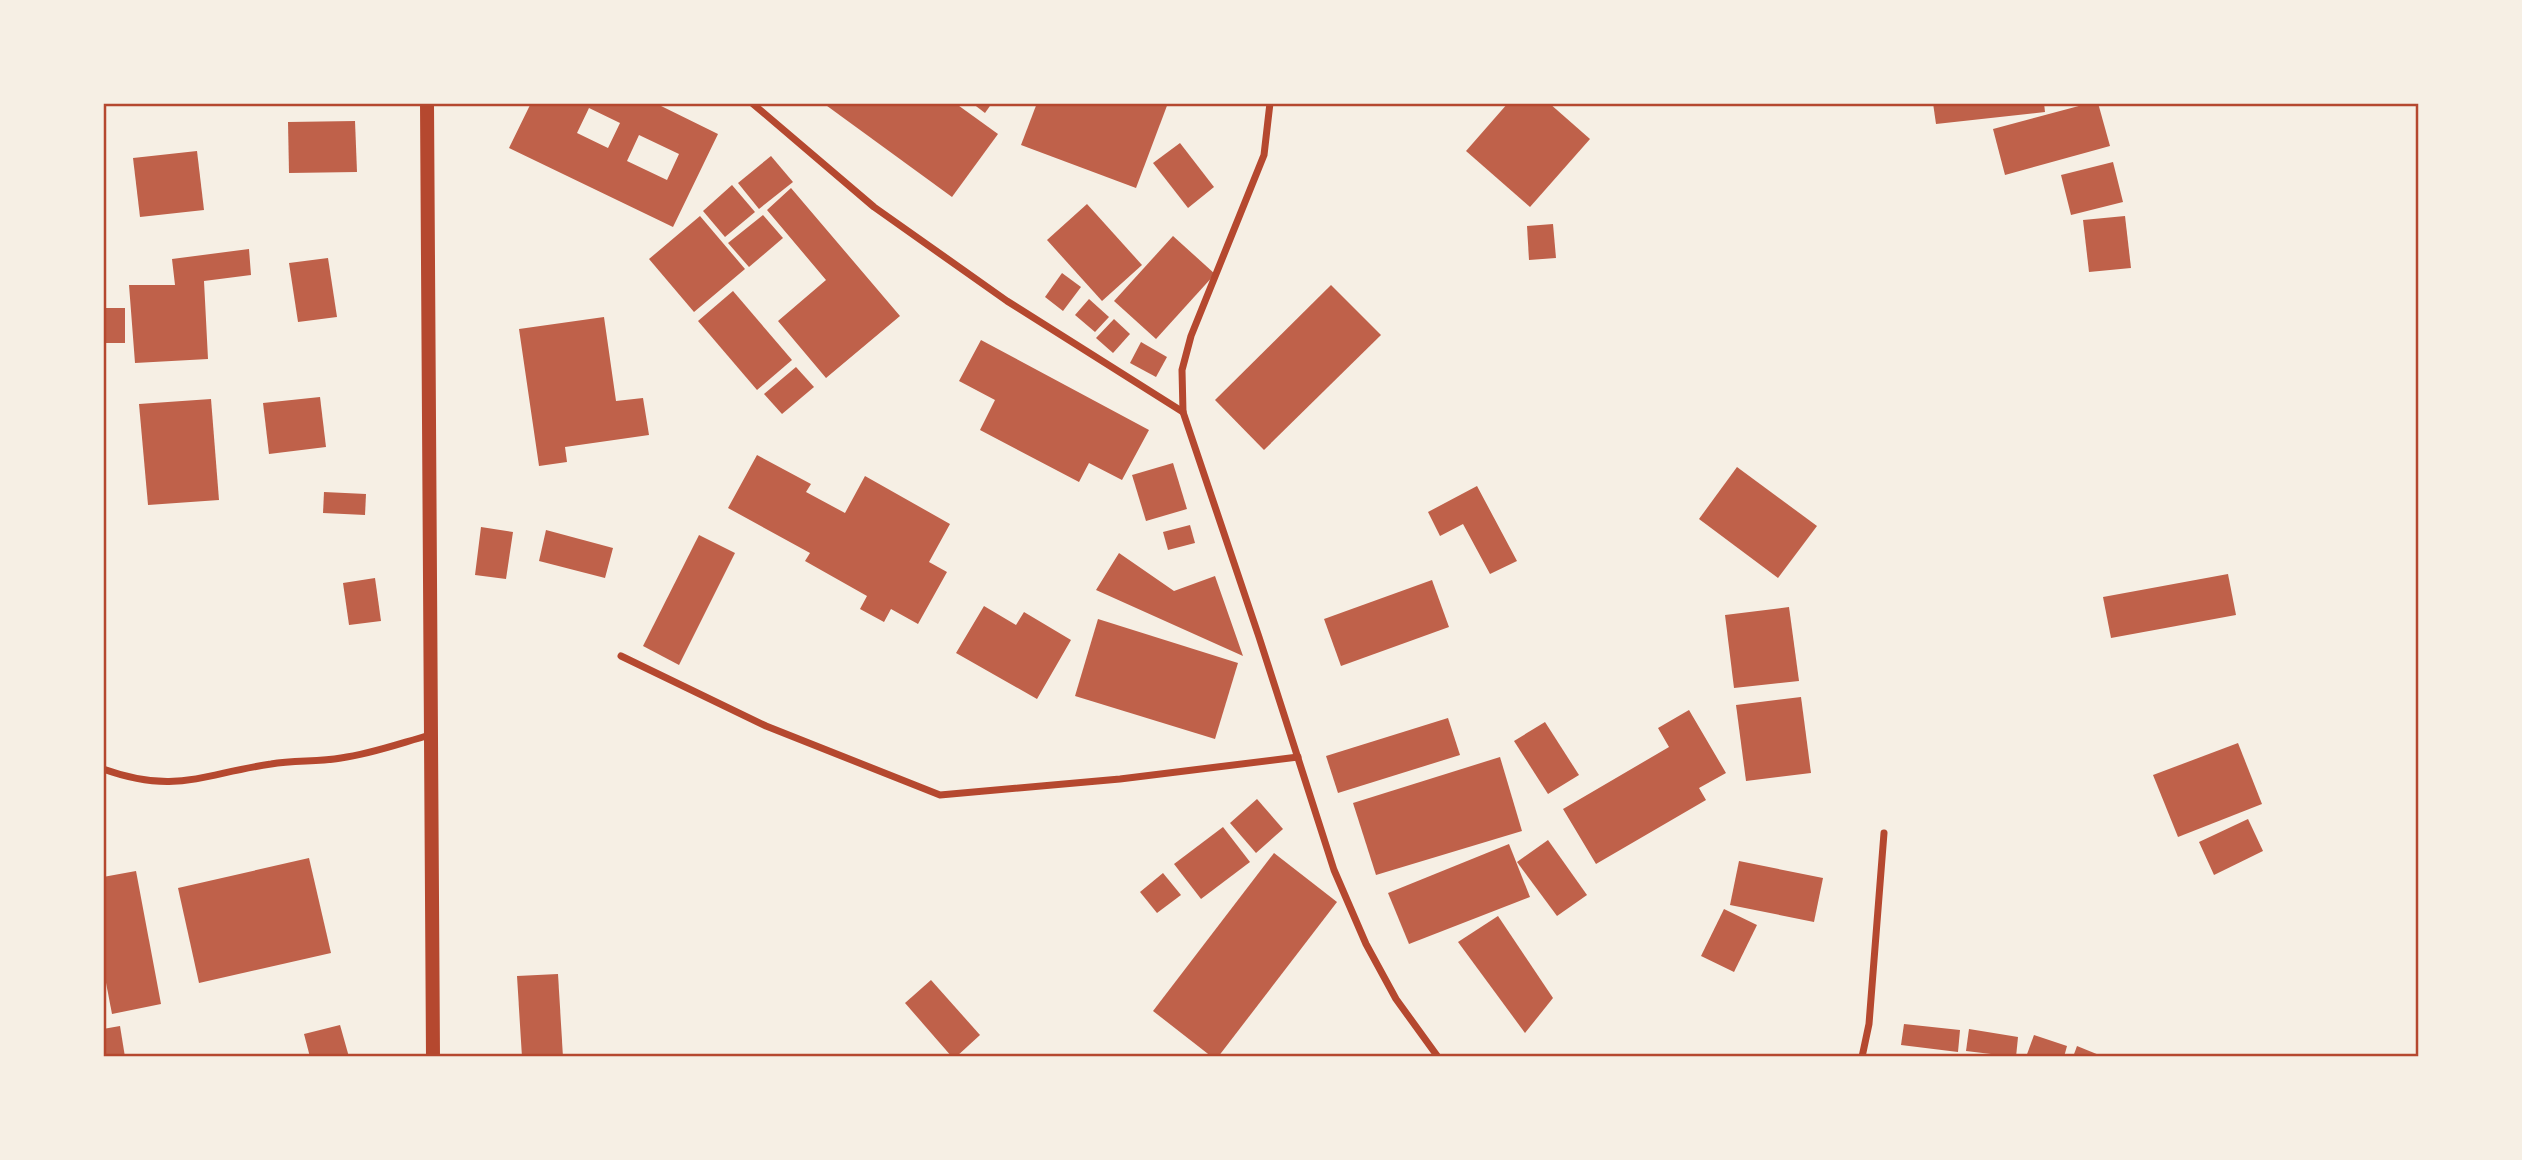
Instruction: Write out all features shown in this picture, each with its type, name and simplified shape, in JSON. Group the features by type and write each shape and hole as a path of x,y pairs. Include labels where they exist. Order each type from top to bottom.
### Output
{"main road":[{"path":"427,103 433,1057"}],"street":[{"path":"752,103 874,207 1007,301 1183,412"},
{"path":"1270,103 1264,155 1191,336 1182,370 1183,412 1334,870 1366,944 1396,999 1438,1057"},
{"path":"621,656 766,726 940,796 1120,779 1298,757"},
{"path":"103,769 131,779 158,783 187,782 270,764 341,758 429,735"},
{"path":"1862,1057 1869,1024 1884,833"}],"building":[{"path":"531,103 655,103 718,134 673,227 509,148","holes":["589,108 620,123 608,148 577,133","639,135 679,154 667,180 627,161"]},
{"path":"823,103 955,103 998,134 952,197"},
{"path":"972,103 992,103 985,113"},
{"path":"1037,103 1168,103 1136,188 1021,145"},
{"path":"1508,103 1549,103 1590,139 1530,207 1466,151"},
{"path":"1933,103 2044,103 2045,112 1936,124"},
{"path":"2098,103 2110,146 2005,175 1993,129"},
{"path":"355,121 357,172 289,173 288,122"},
{"path":"1180,143 1214,187 1188,208 1153,163"},
{"path":"197,151 204,210 140,217 133,158"},
{"path":"771,156 793,182 759,209 738,183"},
{"path":"2113,162 2123,202 2071,215 2061,175"},
{"path":"732,185 755,212 725,237 703,211"},
{"path":"791,188 900,316 826,378 778,321 826,280 767,210"},
{"path":"1087,204 1142,265 1102,301 1047,240"},
{"path":"763,215 783,238 749,267 728,243"},
{"path":"700,216 745,269 694,312 649,259"},
{"path":"2125,216 2131,268 2089,272 2083,220"},
{"path":"1553,224 1556,258 1529,260 1527,226"},
{"path":"1173,236 1215,274 1156,339 1114,301"},
{"path":"249,249 251,275 204,281 208,359 135,363 129,285 175,285 172,259"},
{"path":"328,258 337,317 298,322 289,263"},
{"path":"1062,273 1081,287 1063,311 1045,297"},
{"path":"1331,285 1381,335 1264,450 1215,400"},
{"path":"733,291 792,360 757,390 698,321"},
{"path":"1089,299 1109,317 1095,332 1075,315"},
{"path":"103,308 125,308 125,343 103,343"},
{"path":"604,317 616,401 643,398 649,435 565,447 567,462 539,466 519,329"},
{"path":"1114,319 1130,334 1113,353 1096,338"},
{"path":"981,340 1149,430 1122,480 1089,463 1079,482 980,430 995,400 959,381"},
{"path":"1141,342 1167,357 1156,377 1130,363"},
{"path":"796,367 814,387 782,414 764,394"},
{"path":"320,397 326,447 269,454 263,403"},
{"path":"211,399 219,500 148,505 139,404"},
{"path":"757,455 811,484 806,492 845,513 865,476 950,524 929,562 947,572 918,624 891,609 884,622 860,609 867,596 805,561 810,553 728,508"},
{"path":"1173,463 1187,509 1146,521 1132,475"},
{"path":"1737,467 1817,526 1778,578 1699,519"},
{"path":"1477,486 1517,561 1490,574 1463,524 1440,536 1428,512"},
{"path":"324,492 366,494 365,515 323,513"},
{"path":"1190,525 1195,543 1168,550 1163,532"},
{"path":"481,527 513,532 506,579 475,575"},
{"path":"546,530 613,548 605,578 539,561"},
{"path":"699,535 735,553 679,665 643,646"},
{"path":"1119,553 1174,591 1215,576 1243,656 1096,590"},
{"path":"2228,574 2236,615 2111,638 2103,597"},
{"path":"375,578 381,621 349,625 343,583"},
{"path":"1432,580 1449,627 1341,666 1324,619"},
{"path":"984,606 1016,625 1024,612 1071,640 1037,699 956,653"},
{"path":"1789,607 1799,681 1734,688 1725,615"},
{"path":"1098,619 1238,663 1215,739 1075,696"},
{"path":"1801,697 1811,773 1746,781 1736,705"},
{"path":"1689,710 1726,773 1699,788 1706,800 1596,864 1563,809 1669,747 1658,728"},
{"path":"1448,718 1460,755 1338,793 1326,756"},
{"path":"1545,722 1579,775 1548,794 1514,741"},
{"path":"2238,743 2262,804 2178,837 2153,775"},
{"path":"1500,757 1522,831 1376,875 1353,803"},
{"path":"1257,799 1283,829 1256,853 1230,823"},
{"path":"2248,819 2263,851 2214,875 2199,842"},
{"path":"1223,827 1250,862 1201,899 1174,864"},
{"path":"1548,840 1587,895 1557,916 1517,862"},
{"path":"1509,844 1530,897 1409,944 1388,893"},
{"path":"1274,853 1337,902 1218,1057 1212,1057 1153,1011"},
{"path":"309,858 331,953 199,983 178,888"},
{"path":"1739,861 1823,878 1814,922 1730,905"},
{"path":"136,871 161,1004 112,1014 103,967 103,877"},
{"path":"1163,873 1181,895 1157,913 1140,892"},
{"path":"1724,909 1757,925 1734,972 1701,956"},
{"path":"1498,916 1553,998 1525,1033 1458,942"},
{"path":"558,974 563,1057 522,1057 517,976"},
{"path":"931,980 980,1035 956,1057 952,1057 905,1003"},
{"path":"1904,1024 1960,1030 1958,1052 1901,1045"},
{"path":"340,1025 349,1057 310,1057 304,1034"},
{"path":"120,1026 125,1057 103,1057 103,1029"},
{"path":"1969,1029 2018,1037 2016,1057 1966,1051"},
{"path":"2034,1035 2067,1046 2064,1057 2026,1057"},
{"path":"2077,1046 2104,1057 2073,1057"}]}
